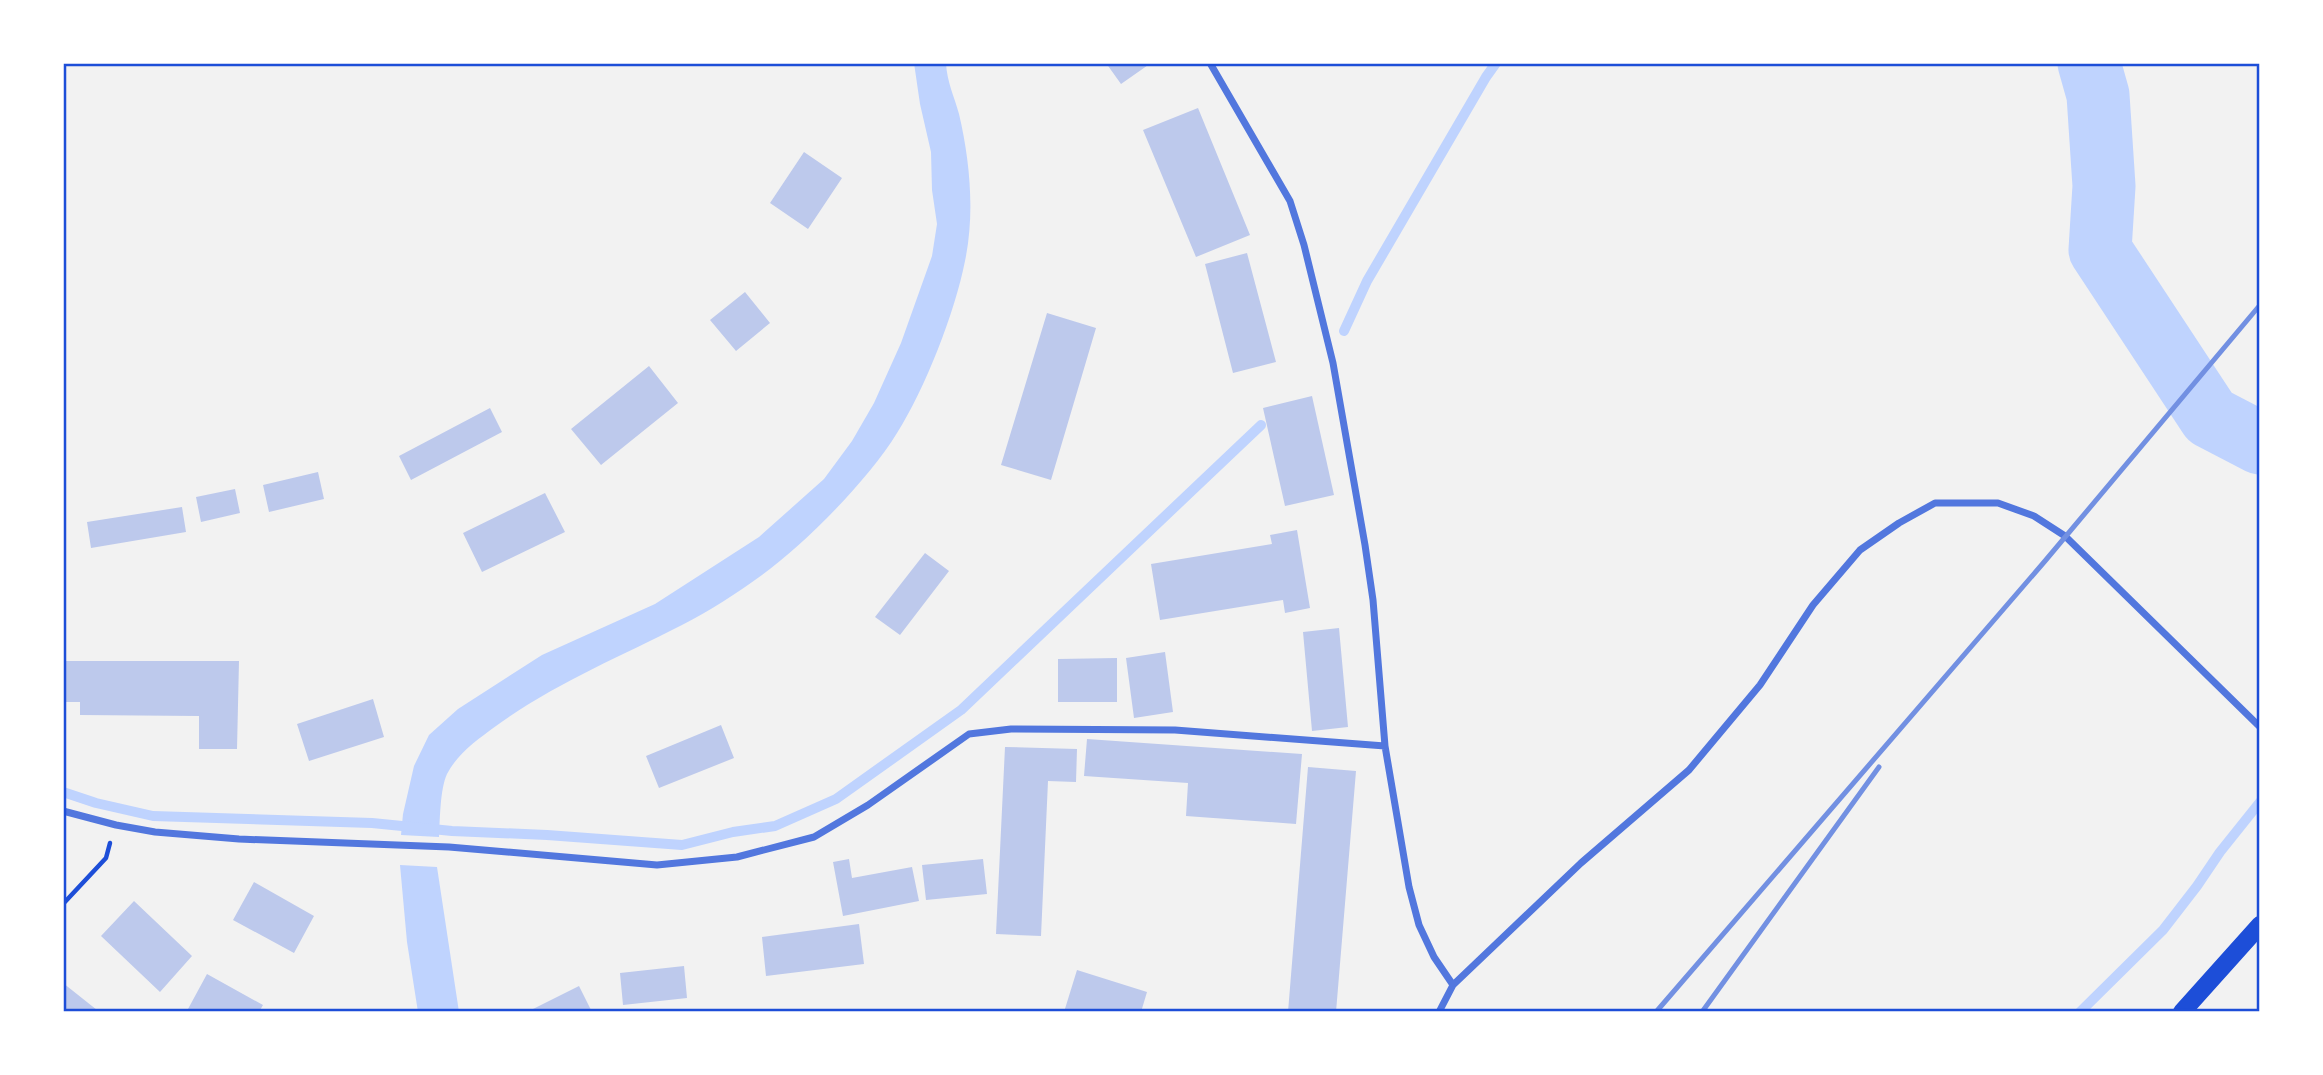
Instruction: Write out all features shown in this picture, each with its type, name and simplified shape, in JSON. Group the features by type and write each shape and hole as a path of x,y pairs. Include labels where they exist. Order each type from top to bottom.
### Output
{"main road":[{"path":"2182,1012 2260,925"}],"street":[{"path":"1210,63 1290,201 1321,308 1371,586 1385,746 1409,887 1419,925 1434,957 1453,985"},
{"path":"1439,1012 1453,985 1581,863 1689,770 1760,685 1812,605 1860,550 1899,523 1935,503 1998,503 2034,516 2065,536 2260,727"},
{"path":"63,811 155,832 449,846 657,865 737,857 814,837 868,805 970,734 1011,729 1175,730 1385,746"}],"path":[{"path":"63,904 106,858 116,825"}],"water":[{"path":"914,63 946,63 966,150 970,224 965,261 946,326 918,395 897,433 854,490 779,562 703,614 564,684 496,726 462,753 451,766 442,796 439,837 401,835 414,766 429,735 458,709 542,655 655,604 759,537 824,479 852,441 874,403 901,343 932,256 937,224 932,190 931,152"},
{"path":"400,865 437,867 459,1012 418,1012 407,942"}],"building":[{"path":"1106,63 1151,63 1121,84"},
{"path":"1198,108 1250,235 1196,257 1143,130"},
{"path":"804,152 842,178 808,229 770,203"},
{"path":"1247,253 1276,362 1233,373 1205,264"},
{"path":"745,292 770,323 736,351 710,320"},
{"path":"1047,313 1096,328 1051,480 1001,465"},
{"path":"649,366 678,403 601,465 571,429"},
{"path":"1312,396 1334,495 1285,506 1263,408"},
{"path":"490,408 502,432 411,480 399,456"},
{"path":"318,472 324,499 269,512 263,485"},
{"path":"235,489 240,513 201,522 196,497"},
{"path":"545,493 565,532 482,572 463,533"},
{"path":"182,507 186,532 91,548 87,522"},
{"path":"1297,530 1310,608 1285,613 1283,600 1160,620 1151,564 1272,544 1270,535"},
{"path":"925,553 949,571 900,635 875,617"},
{"path":"1339,628 1348,727 1312,731 1303,632"},
{"path":"1165,652 1173,712 1134,718 1126,658"},
{"path":"1117,658 1117,702 1058,702 1058,659"},
{"path":"63,661 239,661 237,749 199,749 199,716 80,715 80,702 63,702"},
{"path":"373,699 384,737 309,761 297,724"},
{"path":"721,725 734,758 659,788 646,756"},
{"path":"1087,739 1302,754 1296,824 1186,816 1188,783 1084,776"},
{"path":"1005,747 1077,749 1076,782 1048,781 1041,936 996,934"},
{"path":"1308,767 1356,771 1336,1012 1288,1012"},
{"path":"849,859 852,878 912,867 919,901 843,916 833,862"},
{"path":"983,859 987,894 926,900 922,865"},
{"path":"254,882 314,916 294,953 233,920"},
{"path":"134,901 192,956 160,992 101,936"},
{"path":"859,924 864,964 766,976 762,937"},
{"path":"684,966 687,998 623,1005 620,973"},
{"path":"1077,970 1147,992 1141,1012 1064,1012"},
{"path":"207,974 263,1005 259,1012 193,1012 188,1009"},
{"path":"63,983 97,1010 63,1012"},
{"path":"579,986 592,1012 527,1012"}],"waterway":[{"path":"1344,331 1367,281 1496,63"},
{"path":"2089,63 2098,95 2104,186 2100,250 2210,417 2260,443"},
{"path":"63,792 96,803 153,816 372,823 452,831 682,845 733,832 775,826 836,799 961,710 1261,425"},
{"path":"2080,1012 2163,930 2260,802"}],"railway":[{"path":"1656,1012 2045,561 2260,305"},
{"path":"1702,1012 1879,767"}]}
